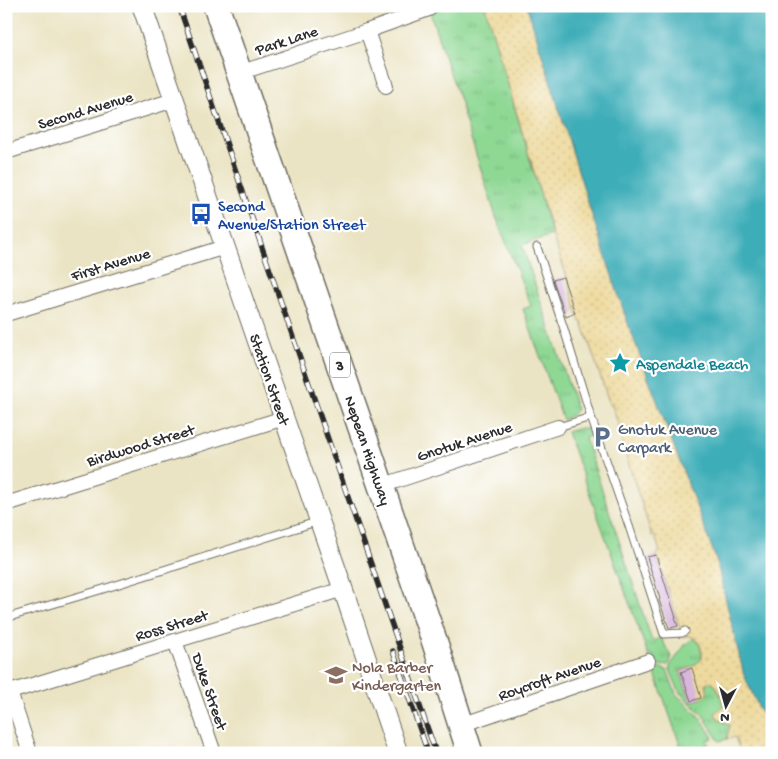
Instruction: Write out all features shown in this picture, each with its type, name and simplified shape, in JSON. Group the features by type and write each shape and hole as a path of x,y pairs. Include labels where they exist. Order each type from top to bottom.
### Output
{"highway":[{"name":"Nepean Highway","path":"216,6 435,643 470,753"}],"street":[{"name":"Station Street","path":"142,6 398,753"},
{"name":"Park Lane","path":"239,73 429,9"},
{"path":"367,31 386,86"},
{"name":"Second Avenue","path":"6,152 174,100"},
{"name":"First Avenue","path":"6,314 225,247"},
{"name":"Birdwood Street","path":"6,504 284,418"},
{"name":"Gnotuk Avenue","path":"381,486 558,427"},
{"name":"Ross Street","path":"8,689 343,589"},
{"name":"Duke Street","path":"175,640 214,753"},
{"name":"Roycroft Avenue","path":"461,725 648,661"},
{"path":"8,689 30,753"}],"lane":[{"path":"537,247 664,634 682,633 685,631"},
{"path":"558,427 592,417"},
{"path":"6,618 319,520"}],"green space":[{"path":"430,6 485,6 552,235 522,245 577,410 563,420 523,309 531,306 496,217 462,106 430,12"},
{"path":"584,428 590,436 585,438 651,638 654,641 659,638 662,639 671,657 668,665 656,664 653,655 649,657 567,432"},
{"path":"694,638 700,647 702,659 692,667 680,671 706,684 710,681 717,687 723,706 717,718 730,725 727,739 719,741 703,715 680,693 670,670 670,666 685,645"},
{"path":"660,668 667,670 676,694 701,718 713,738 707,740 709,744 689,751 689,753 683,753 654,671"}],"sand":[{"name":"Aspendale Beach","path":"485,6 527,6 626,318 716,559 744,675 772,739 772,753 741,753 735,737 727,739 730,725 717,718 715,713 723,706 723,703 714,684 707,682 708,694 691,702 680,671 692,667 702,659 700,645 691,636 681,637 656,554 660,552 655,536 652,536 618,431 620,430 612,405 610,405 582,322 580,322"}],"water":[{"path":"527,6 772,6 772,739 744,675 716,559 626,318"}],"building":[{"path":"563,277 575,313 566,317 553,280"},
{"path":"656,555 678,626 671,628 669,628 659,600 647,557"},
{"path":"692,668 701,698 691,701 681,672"}],"railway":[{"path":"179,6 436,753"},
{"path":"393,651 428,753"}],"place":[{"name":"Second Avenue/Station Street","path":"201,214"},
{"name":"Aspendale Beach","path":"620,363"},
{"name":"Gnotuk Avenue Carpark","path":"602,437"},
{"name":"Nola Barber Kindergarten","path":"336,675"}]}
